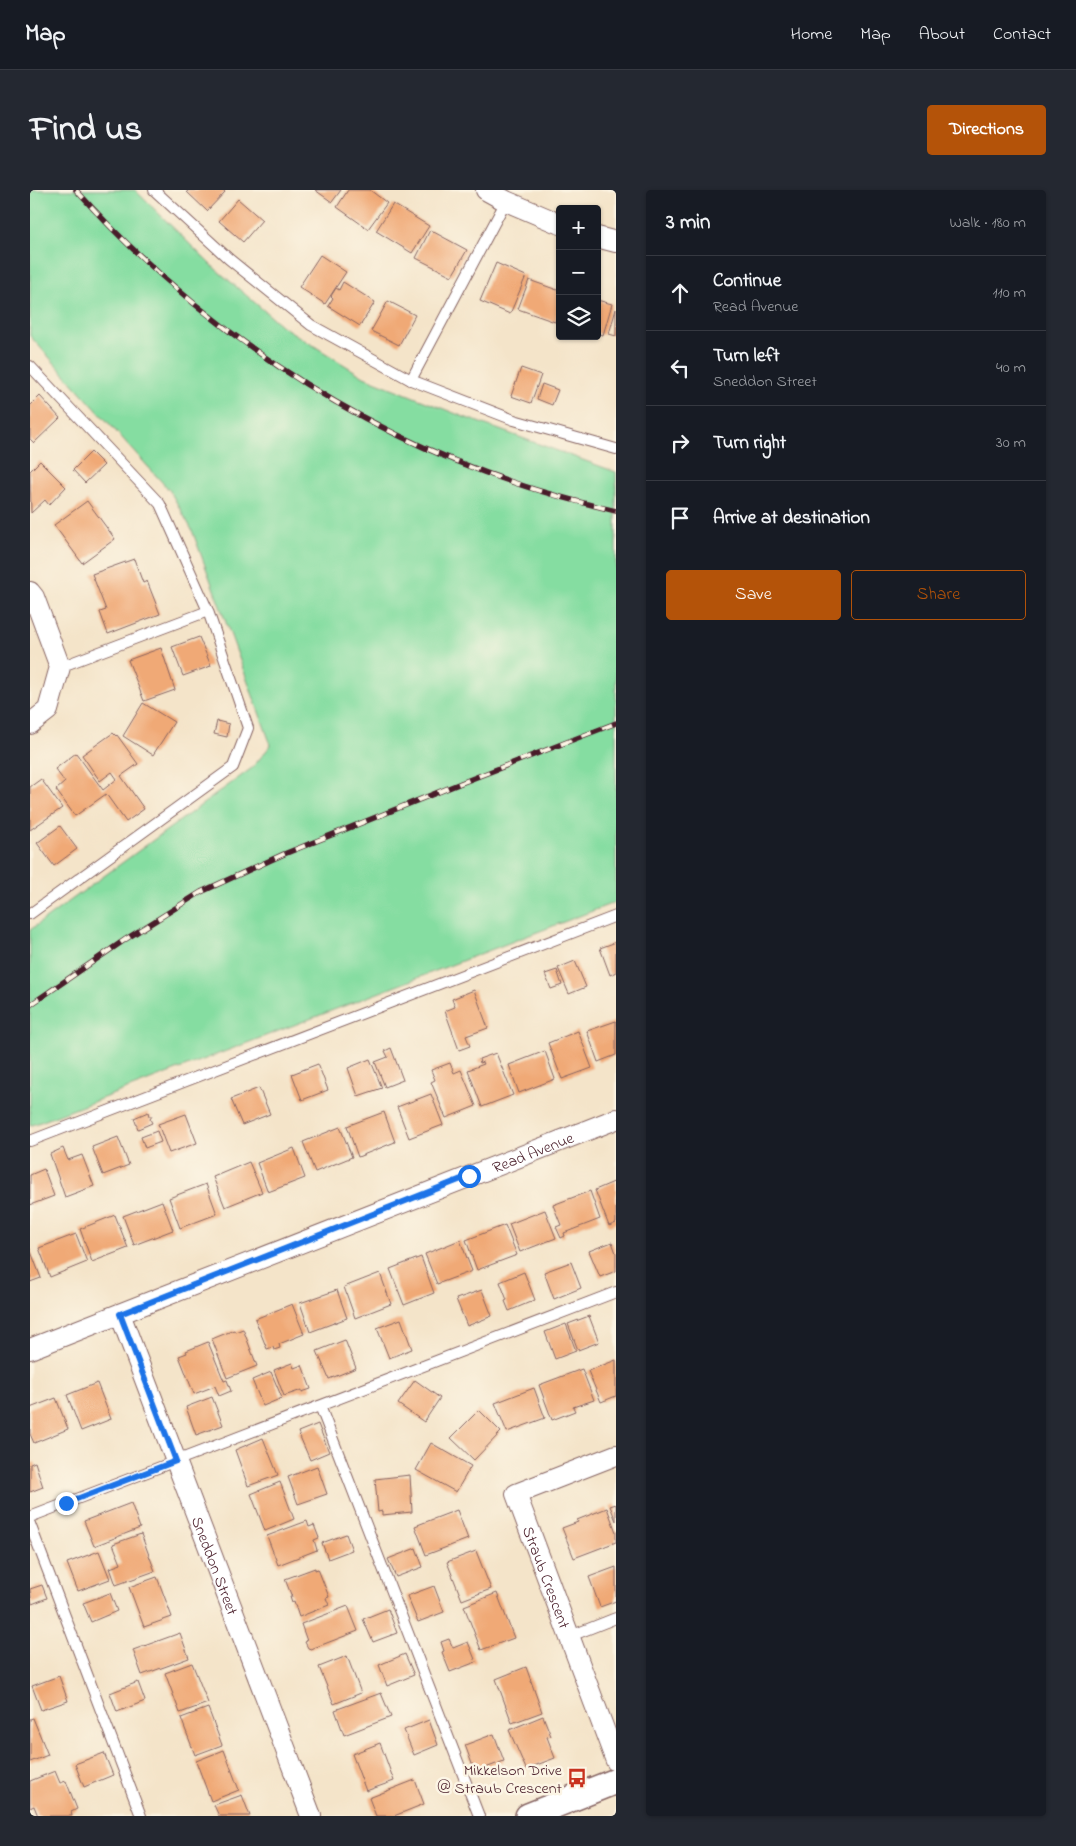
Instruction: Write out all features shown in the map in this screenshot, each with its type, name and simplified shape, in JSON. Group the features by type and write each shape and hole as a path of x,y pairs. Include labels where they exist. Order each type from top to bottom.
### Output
{"street":[{"path":"486,190 506,201 556,222"},
{"path":"601,238 616,242"},
{"path":"30,592 34,596 60,667 48,710 30,724"},
{"name":"Read Avenue","path":"30,1348 616,1119"},
{"name":"Sneddon Street","path":"120,1314 311,1816"},
{"name":"Straub Crescent","path":"616,1455 516,1494 616,1761"},
{"path":"528,1816 616,1781"}],"lane":[{"path":"154,190 229,260 311,325 411,380 514,420 616,449"},
{"path":"411,380 506,201"},
{"path":"30,366 160,504 208,611 248,728 233,767 30,914"},
{"path":"60,667 208,611"},
{"path":"30,1141 616,916"},
{"path":"30,1517 616,1292"},
{"path":"320,1406 479,1816"},
{"path":"30,1524 141,1816"},
{"path":"568,1637 616,1618"}],"green space":[{"path":"30,190 135,190 211,265 282,326 364,377 464,417 616,472 616,902 30,1126 30,930 252,768 271,745 192,530 170,491 30,336"}],"building":[{"path":"188,190 223,190 225,192 207,211 187,192"},
{"path":"315,190 341,190 332,202"},
{"path":"348,190 370,190 387,203 368,229 337,207"},
{"path":"238,199 262,220 243,242 219,221"},
{"path":"393,204 429,226 412,253 376,231"},
{"path":"430,230 467,250 452,276 416,258"},
{"path":"320,255 346,272 325,304 299,287"},
{"path":"496,263 526,276 510,314 480,301"},
{"path":"529,280 556,290 555,322 518,309"},
{"path":"343,282 375,302 360,326 328,306 336,288 339,290"},
{"path":"388,301 415,315 399,345 371,331"},
{"path":"601,301 612,304 603,335 601,334"},
{"path":"616,309 616,336 609,334"},
{"path":"521,368 541,375 531,403 511,396"},
{"path":"542,384 558,390 552,405 537,399"},
{"path":"40,396 60,418 34,443 30,439 30,406"},
{"path":"91,452 104,465 85,483 73,470"},
{"path":"40,461 66,487 49,505 45,500 31,513 30,471"},
{"path":"87,501 115,539 82,563 54,525"},
{"path":"134,559 143,583 147,581 160,614 108,634 100,612 106,610 92,574"},
{"path":"199,637 211,666 183,676 172,647"},
{"path":"161,648 175,690 144,701 128,660"},
{"path":"143,703 174,722 153,755 123,736"},
{"path":"217,721 229,724 227,737 214,734"},
{"path":"113,733 117,735 138,764 121,776 144,809 126,822 106,794 75,816 56,790 65,782 55,769 76,753 103,790 117,779 112,772 100,781 82,755"},
{"path":"41,779 62,808 30,830 30,787"},
{"path":"60,826 77,849 54,866 37,843"},
{"path":"616,942 616,972 610,975 600,948"},
{"path":"575,961 586,987 569,994 558,968"},
{"path":"557,970 562,985 551,989 545,974"},
{"path":"474,990 488,1028 466,1036 470,1046 459,1050 445,1011 455,1007 452,999"},
{"path":"616,1021 616,1055 598,1062 587,1031"},
{"path":"578,1031 592,1068 562,1079 548,1043"},
{"path":"391,1048 403,1080 385,1087 375,1062 388,1057 385,1051"},
{"path":"545,1051 555,1079 519,1093 509,1065"},
{"path":"496,1053 513,1095 482,1107 468,1070 484,1064 483,1062 480,1063 479,1059"},
{"path":"370,1059 382,1088 358,1096 348,1068"},
{"path":"450,1063 454,1073 461,1070 476,1106 446,1118 431,1082 435,1080 431,1070"},
{"path":"318,1064 328,1090 302,1100 292,1074"},
{"path":"259,1088 270,1114 242,1125 231,1099"},
{"path":"431,1094 443,1125 409,1138 397,1107"},
{"path":"148,1112 149,1116 152,1116 150,1119 152,1123 138,1129 134,1118"},
{"path":"384,1112 395,1142 358,1157 347,1126"},
{"path":"186,1114 197,1143 169,1153 158,1124"},
{"path":"340,1127 352,1157 315,1172 303,1142"},
{"path":"157,1131 161,1142 145,1148 141,1137"},
{"path":"118,1137 129,1165 103,1175 92,1147"},
{"path":"63,1148 68,1160 82,1155 94,1186 65,1197 50,1154"},
{"path":"294,1148 305,1178 268,1192 257,1163"},
{"path":"249,1162 262,1192 225,1207 213,1177"},
{"path":"44,1169 54,1196 30,1205 30,1175"},
{"path":"616,1181 616,1223 609,1226 595,1190"},
{"path":"206,1184 217,1214 180,1228 169,1198"},
{"path":"590,1191 600,1219 564,1233 565,1236 561,1238 556,1227 561,1225 553,1205"},
{"path":"162,1201 173,1230 134,1245 123,1216"},
{"path":"545,1210 556,1238 520,1252 509,1224"},
{"path":"115,1215 128,1248 92,1262 80,1229"},
{"path":"505,1225 517,1255 477,1270 466,1240"},
{"path":"76,1234 87,1262 50,1277 39,1248"},
{"path":"460,1240 472,1271 437,1284 425,1254"},
{"path":"612,1242 616,1253 616,1271 600,1277 589,1251"},
{"path":"30,1249 41,1278 30,1282"},
{"path":"421,1257 434,1293 404,1305 390,1269"},
{"path":"571,1262 581,1288 554,1299 544,1272"},
{"path":"524,1272 535,1300 509,1311 500,1282"},
{"path":"380,1273 391,1304 355,1318 344,1287"},
{"path":"337,1290 347,1318 310,1332 300,1303"},
{"path":"482,1290 492,1316 467,1326 456,1299"},
{"path":"292,1304 304,1334 279,1344 280,1348 274,1350 273,1347 267,1349 255,1319"},
{"path":"589,1316 599,1342 578,1350 568,1324"},
{"path":"401,1319 412,1349 389,1358 377,1328"},
{"path":"566,1324 576,1351 555,1359 545,1332"},
{"path":"243,1329 257,1366 227,1378 212,1339 234,1330 235,1332"},
{"path":"345,1340 356,1368 329,1379 317,1351"},
{"path":"208,1342 224,1381 227,1380 231,1391 219,1396 215,1386 194,1394 179,1356"},
{"path":"616,1360 616,1396 601,1402 588,1371"},
{"path":"292,1363 294,1368 302,1365 311,1389 284,1396 274,1370"},
{"path":"582,1369 594,1400 573,1407 575,1411 552,1420 539,1385"},
{"path":"271,1372 282,1398 263,1406 252,1380"},
{"path":"415,1380 440,1398 424,1422 398,1404"},
{"path":"97,1383 111,1419 81,1431 67,1395"},
{"path":"534,1388 545,1418 507,1432 495,1403"},
{"path":"212,1397 223,1425 196,1435 186,1407"},
{"path":"56,1398 68,1429 34,1443 30,1434 30,1408"},
{"path":"479,1410 501,1432 474,1460 451,1438"},
{"path":"318,1424 329,1452 310,1460 298,1432"},
{"path":"263,1438 278,1475 248,1486 235,1450"},
{"path":"431,1443 471,1466 456,1492 416,1470"},
{"path":"35,1462 43,1487 30,1492 30,1464"},
{"path":"317,1466 327,1494 298,1504 288,1477"},
{"path":"410,1475 412,1512 382,1515 382,1511 378,1512 375,1479"},
{"path":"280,1482 294,1519 265,1531 251,1494"},
{"path":"131,1503 140,1528 94,1546 84,1521"},
{"path":"616,1504 616,1521 610,1506"},
{"path":"607,1508 616,1532 616,1542 574,1558 562,1528"},
{"path":"457,1510 468,1539 426,1555 415,1526"},
{"path":"307,1521 309,1527 314,1525 319,1538 314,1540 317,1550 278,1565 267,1536"},
{"path":"141,1534 155,1571 116,1585 110,1568 121,1564 113,1544"},
{"path":"346,1534 352,1550 328,1559 322,1543"},
{"path":"416,1548 423,1567 396,1577 388,1559"},
{"path":"99,1551 110,1579 78,1591 67,1563"},
{"path":"476,1551 491,1589 462,1600 447,1562"},
{"path":"616,1567 616,1601 600,1607 589,1577"},
{"path":"315,1568 315,1570 318,1569 329,1597 326,1598 329,1605 299,1617 294,1602 292,1603 290,1597 292,1597 285,1579"},
{"path":"157,1577 172,1617 144,1627 129,1587"},
{"path":"42,1585 47,1598 32,1604 30,1589"},
{"path":"434,1586 444,1612 418,1622 407,1596"},
{"path":"110,1593 117,1611 91,1622 83,1603"},
{"path":"497,1593 514,1638 481,1650 464,1606"},
{"path":"348,1606 358,1631 311,1649 308,1648 301,1624"},
{"path":"388,1609 397,1633 373,1642 363,1619"},
{"path":"180,1633 189,1658 142,1675 133,1650"},
{"path":"449,1639 453,1648 468,1642 476,1662 450,1672 442,1652 444,1651 441,1642"},
{"path":"405,1654 414,1675 387,1686 379,1665"},
{"path":"347,1656 361,1693 334,1704 319,1667"},
{"path":"192,1663 208,1703 180,1713 165,1673"},
{"path":"526,1667 542,1712 512,1723 496,1679"},
{"path":"59,1676 68,1701 41,1710 32,1686"},
{"path":"138,1682 145,1701 117,1712 110,1693"},
{"path":"381,1693 391,1717 344,1735 335,1710"},
{"path":"208,1708 222,1745 195,1755 181,1718"},
{"path":"543,1716 551,1736 547,1737 555,1758 526,1769 509,1730"},
{"path":"33,1718 48,1755 30,1762 30,1719"},
{"path":"429,1720 438,1745 414,1755 404,1730"},
{"path":"494,1734 504,1761 475,1772 465,1745"},
{"path":"380,1743 394,1781 366,1791 352,1754"},
{"path":"224,1750 239,1790 211,1801 196,1761"},
{"path":"104,1753 113,1775 84,1787 75,1764"},
{"path":"55,1771 60,1783 66,1781 77,1809 71,1812 72,1816 38,1816 34,1806 30,1808 30,1781"},
{"path":"415,1780 424,1804 394,1816 376,1816 369,1798"},
{"path":"242,1795 250,1816 219,1816 214,1805"}],"railway":[{"path":"76,190 122,239 171,284 223,327 278,366 335,401 394,433 455,461 530,488 616,511"},
{"path":"30,1005 126,939 201,892 284,854 616,723"}],"place":[{"name":"Mikkelson Drive @ Straub Crescent","path":"577,1778"}],"route":[{"path":"66,1503 176,1461 120,1314 469,1176"}]}
